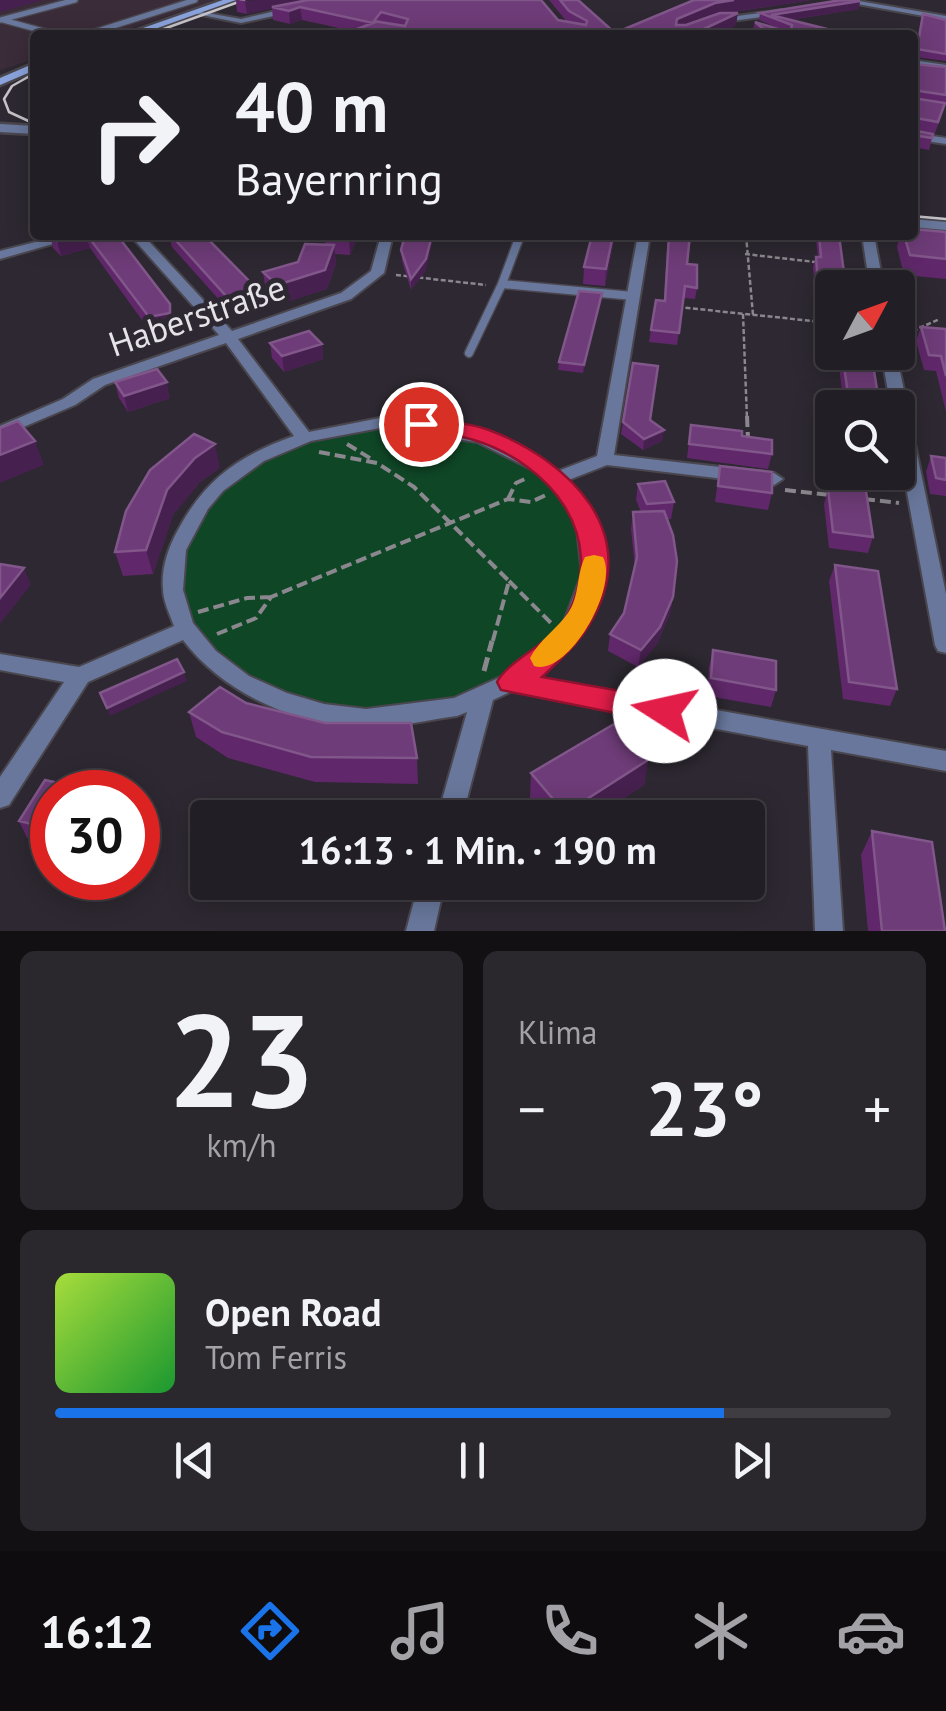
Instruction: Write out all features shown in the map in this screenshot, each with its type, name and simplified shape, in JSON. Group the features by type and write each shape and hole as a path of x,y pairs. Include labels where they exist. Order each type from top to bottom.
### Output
{"main road":[{"path":"144,30 232,0"},
{"path":"0,82 30,68"}],"street":[{"path":"839,2 946,21"},
{"path":"196,14 230,21 304,7"},
{"path":"693,30 714,21 788,11"},
{"path":"734,18 761,29"},
{"path":"249,30 271,23 253,19"},
{"path":"918,64 946,68"},
{"path":"0,128 30,130"},
{"path":"918,137 946,141"},
{"path":"918,213 946,215"},
{"path":"918,224 946,226"},
{"path":"0,254 57,240"},
{"path":"141,240 230,338 304,437"},
{"path":"377,274 386,240"},
{"path":"605,458 643,240"},
{"path":"869,240 874,270"},
{"name":"Haberstraße","path":"0,432 35,419 99,382 346,296 377,274"},
{"path":"892,370 946,645"},
{"path":"380,423 453,428 522,452 556,477 579,504 593,537 594,576 584,608 565,638 511,682 483,696 432,712 367,718 320,713 274,700 235,681 187,630 173,574 180,542 200,506 228,478 256,458 328,431 380,423"},
{"path":"556,477 605,458 774,479"},
{"path":"0,662 80,676 187,630"},
{"path":"0,798 80,676"},
{"path":"511,682 946,761"},
{"path":"454,800 483,696"},
{"path":"818,740 829,931"},
{"path":"420,931 428,900"}],"lane":[{"path":"1,20 75,0"},
{"path":"101,30 195,0"},
{"path":"1,20 39,30"},
{"path":"470,353 518,240"},
{"path":"501,285 633,296"}],"path":[{"path":"746,240 753,315"},
{"path":"746,254 819,262"},
{"path":"377,274 501,285"},
{"path":"670,306 815,321"},
{"path":"744,314 750,476"},
{"path":"915,331 940,319"},
{"path":"328,431 414,487 565,638"},
{"path":"304,437 306,448 376,463"},
{"path":"508,499 516,483 556,477"},
{"path":"187,630 247,598 272,597 508,499 531,502 556,477"},
{"path":"774,479 779,490 831,496"},
{"path":"849,498 919,505"},
{"path":"483,696 484,665 509,581"},
{"path":"187,630 256,618 272,597"}],"shaded area":[{"path":"0,0 218,0 125,30 30,30 30,61 0,70"}],"green space":[{"path":"380,423 444,427 487,436 527,454 551,473 593,537 565,638 483,696 367,718 235,681 180,618 183,536 228,477 298,440"}],"building":[{"path":"308,0 541,0 558,20 586,25 587,21 569,11 560,0 578,0 612,30 361,30 357,29 373,23 300,7 289,11 272,7","holes":["381,12 408,19 405,26 374,21"]},
{"path":"694,0 734,0 715,3 677,19 676,25 720,13 738,13 702,30 622,30"},
{"path":"841,0 860,1 771,15 831,30 791,30 792,25 760,13"},
{"path":"923,14 946,20 946,54 918,49"},
{"path":"755,22 781,30 765,30"},
{"path":"918,65 946,67 946,95 918,91"},
{"path":"918,99 945,103 938,122 918,118"},
{"path":"918,131 933,134 932,138 918,136"},
{"path":"918,230 946,232 946,259 910,255 906,240 918,240"},
{"path":"91,240 121,240 170,304 170,313 149,317"},
{"path":"176,240 209,240 257,289 227,297"},
{"path":"404,240 431,240 426,259 411,279 401,250"},
{"path":"591,240 612,240 606,269 584,267"},
{"path":"669,240 689,240 687,264 697,265 697,288 685,286 679,333 651,330 656,300 665,301"},
{"path":"819,240 840,240 844,270 817,270 816,257 821,257"},
{"path":"305,244 334,245 325,270 277,285 263,272 298,262"},
{"path":"579,291 602,293 584,365 559,362"},
{"path":"921,327 946,329 946,376 941,356 929,355"},
{"path":"309,331 322,344 282,356 270,343"},
{"path":"633,363 658,366 650,420 664,430 644,439 623,422"},
{"path":"157,369 167,382 124,396 115,382"},
{"path":"845,370 874,370 877,390 847,390"},
{"path":"18,421 35,441 0,455 0,428"},
{"path":"691,425 742,431 742,436 772,440 772,454 689,444"},
{"path":"194,434 215,444 195,458 167,490 146,550 115,552 126,511 150,470"},
{"path":"931,456 946,458 946,480 936,478"},
{"path":"720,466 772,472 772,493 718,486"},
{"path":"665,481 674,502 647,504 638,484"},
{"path":"828,490 866,490 873,537 833,532"},
{"path":"664,511 677,561 673,597 660,627 641,650 610,634 624,613 637,557 633,512"},
{"path":"0,564 24,568 0,598"},
{"path":"835,565 878,571 897,689 849,682"},
{"path":"713,650 776,661 776,690 711,678"},
{"path":"177,659 184,672 107,708 100,693"},
{"path":"220,687 246,703 325,723 411,723 417,758 311,757 222,732 189,712"},
{"path":"614,724 648,760 585,800 554,800 531,773"},
{"path":"30,804 30,824 19,821"},
{"path":"872,831 932,842 945,931 882,931"}],"tram line":[{"path":"161,30 244,0"},
{"path":"30,76 12,86 4,99 9,112 30,122"},
{"path":"918,217 946,219"}],"slow traffic":[{"path":"544,658 579,618 590,597 594,564"}],"route":[{"path":"421,424 481,435 522,452 566,487 579,504 593,537 594,576 590,597 579,618 565,638 533,668 511,682 665,711"}]}
